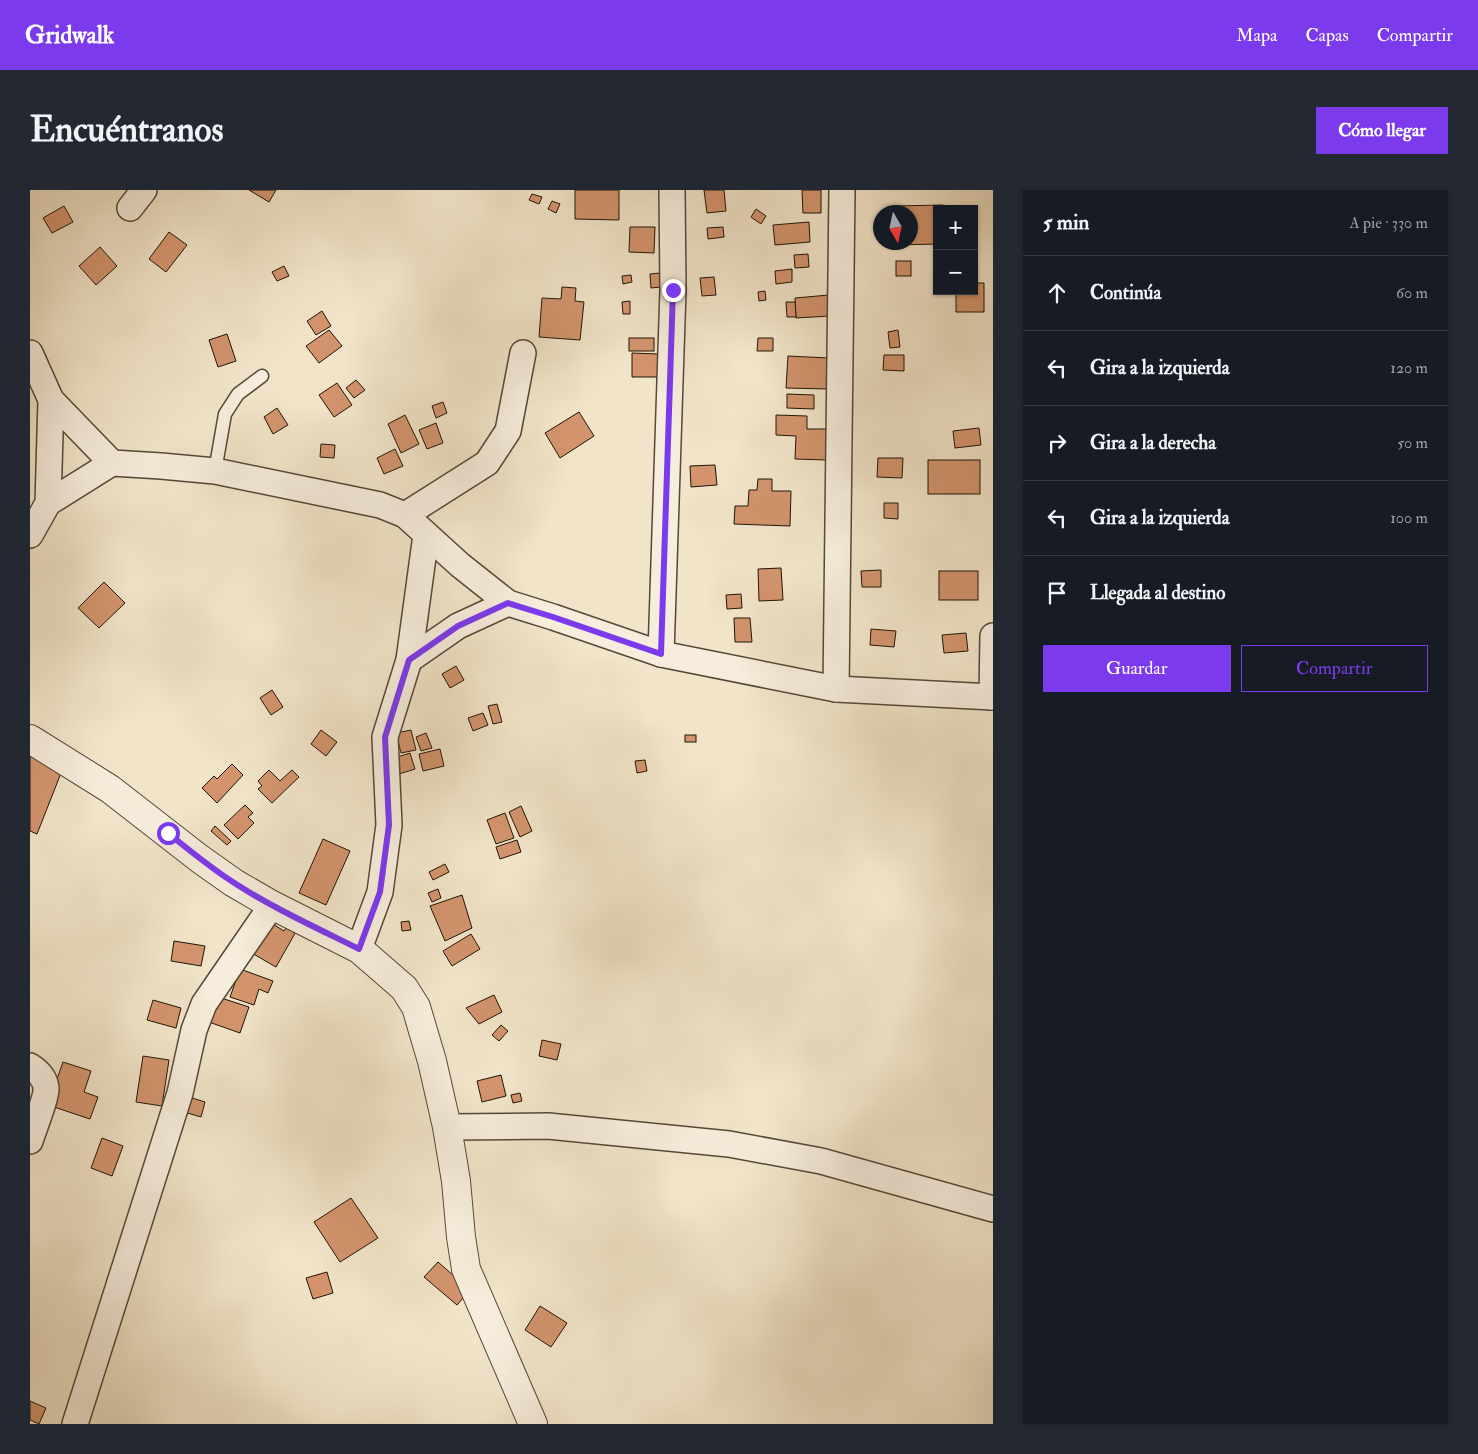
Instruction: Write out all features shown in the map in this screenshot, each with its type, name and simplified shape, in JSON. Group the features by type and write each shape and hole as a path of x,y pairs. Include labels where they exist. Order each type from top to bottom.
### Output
{"street":[{"path":"661,654 673,290 672,190"},
{"path":"836,689 842,190"},
{"path":"30,353 51,400 112,463"},
{"path":"405,515 487,463 508,431 523,353"},
{"path":"30,535 48,503 51,400"},
{"path":"48,503 112,463 215,471 380,505 405,515 460,565 508,603 661,654 836,689 993,697 993,636"},
{"path":"359,949 380,892 389,825 385,737 409,660 426,534"},
{"path":"409,660 458,626 508,603"},
{"path":"30,739 110,789 234,883 272,906 359,949 404,988 416,1007 432,1061 447,1127 456,1181 466,1269 525,1417"},
{"path":"74,1424 180,1093 197,1022 204,1004 272,906"},
{"path":"30,1066 43,1077 46,1089 30,1141"},
{"path":"447,1127 548,1126 729,1144 821,1160 993,1209"}],"lane":[{"path":"215,471 225,414 238,394 262,376"}],"building":[{"path":"249,190 276,190 269,202"},
{"path":"575,190 619,190 619,220 575,219"},
{"path":"704,190 724,190 726,211 707,213"},
{"path":"802,190 821,190 821,213 803,213"},
{"path":"532,194 542,197 539,204 529,200"},
{"path":"552,201 560,204 556,213 548,209"},
{"path":"933,205 933,244 918,244 918,206"},
{"path":"64,206 73,222 52,233 43,218"},
{"path":"756,209 766,216 761,224 751,217"},
{"path":"809,222 810,242 775,245 773,225"},
{"path":"630,227 655,227 654,253 629,252"},
{"path":"723,227 724,237 708,239 707,228"},
{"path":"169,232 187,245 166,272 149,259"},
{"path":"100,247 117,266 96,285 79,266"},
{"path":"808,254 809,267 795,268 794,255"},
{"path":"896,261 911,261 911,276 896,276"},
{"path":"284,266 289,276 277,281 272,272"},
{"path":"792,269 792,282 776,284 775,271"},
{"path":"660,273 661,287 651,288 650,274"},
{"path":"631,275 632,282 623,284 622,276"},
{"path":"714,277 716,295 702,296 700,278"},
{"path":"978,283 984,283 984,312 956,312 956,295 978,295"},
{"path":"562,287 576,288 575,301 584,302 580,340 539,337 542,298 561,299"},
{"path":"765,291 766,300 759,301 758,292"},
{"path":"829,295 830,316 796,318 795,298"},
{"path":"630,301 630,314 623,314 622,302"},
{"path":"786,302 795,302 796,317 787,317"},
{"path":"322,311 331,326 316,335 307,321"},
{"path":"329,330 342,346 319,363 306,346"},
{"path":"898,330 900,347 890,348 888,332"},
{"path":"227,334 236,361 218,367 209,340"},
{"path":"629,338 654,338 654,351 629,351"},
{"path":"758,338 773,338 773,351 757,351"},
{"path":"632,353 659,354 659,377 632,377"},
{"path":"884,355 904,355 904,371 883,370"},
{"path":"788,356 829,358 828,389 786,388"},
{"path":"356,380 365,390 354,398 346,388"},
{"path":"337,383 352,405 334,417 319,395"},
{"path":"787,394 814,395 814,409 787,408"},
{"path":"443,402 447,413 436,418 432,406"},
{"path":"277,408 288,425 273,434 264,417"},
{"path":"579,412 594,436 560,458 545,433"},
{"path":"405,415 419,444 401,453 388,424"},
{"path":"776,415 807,416 807,429 828,429 827,460 795,459 796,436 776,435"},
{"path":"436,423 443,443 427,449 419,430"},
{"path":"979,428 981,445 955,448 953,431"},
{"path":"321,444 335,445 334,458 320,457"},
{"path":"395,449 403,466 384,474 377,458"},
{"path":"878,458 903,458 902,478 877,477"},
{"path":"928,460 980,460 980,494 928,494"},
{"path":"715,465 717,485 691,487 690,466"},
{"path":"758,479 772,479 772,491 791,491 790,526 734,524 735,506 748,506 749,490 757,490"},
{"path":"884,503 898,503 898,519 884,518"},
{"path":"781,568 783,600 759,601 758,569"},
{"path":"881,570 881,587 862,587 861,571"},
{"path":"939,571 978,571 978,600 939,600"},
{"path":"104,582 125,603 99,628 78,608"},
{"path":"741,594 742,608 727,609 726,595"},
{"path":"734,618 750,618 752,642 735,642"},
{"path":"871,629 896,631 894,647 870,645"},
{"path":"966,633 968,651 944,653 942,635"},
{"path":"456,666 464,680 450,688 442,674"},
{"path":"272,690 283,707 271,715 260,698"},
{"path":"497,704 502,722 493,724 488,706"},
{"path":"483,713 488,725 473,731 468,718"},
{"path":"321,730 337,742 326,756 311,744"},
{"path":"411,730 416,750 401,753 396,733"},
{"path":"426,733 432,748 421,751 416,737"},
{"path":"685,735 696,735 696,742 685,742"},
{"path":"440,749 444,766 423,771 419,754"},
{"path":"410,753 415,769 396,775 391,759"},
{"path":"30,755 63,768 37,834 30,831"},
{"path":"645,760 647,771 637,773 635,761"},
{"path":"232,764 243,775 217,803 202,788 214,776 217,779"},
{"path":"269,770 280,781 292,770 299,777 272,803 258,789 262,786 258,781"},
{"path":"245,805 253,813 248,817 254,823 238,839 224,825"},
{"path":"521,806 532,831 520,837 509,812"},
{"path":"505,813 514,838 496,844 487,820"},
{"path":"215,826 231,841 227,845 211,831"},
{"path":"323,839 350,851 326,905 299,893"},
{"path":"517,840 521,852 500,859 496,847"},
{"path":"445,864 449,872 433,880 429,872"},
{"path":"438,889 441,898 432,902 428,893"},
{"path":"462,895 472,928 445,941 430,906"},
{"path":"268,921 284,931 289,923 298,928 276,967 250,952"},
{"path":"409,921 411,930 402,931 401,922"},
{"path":"471,934 480,949 452,966 443,951"},
{"path":"174,941 205,946 201,966 171,961"},
{"path":"240,969 273,981 268,993 259,989 254,1005 230,997"},
{"path":"494,995 502,1012 479,1024 466,1008"},
{"path":"215,996 249,1007 240,1033 206,1021"},
{"path":"153,1000 181,1008 176,1028 147,1020"},
{"path":"501,1025 508,1031 499,1041 492,1035"},
{"path":"542,1040 561,1044 557,1060 539,1056"},
{"path":"143,1056 169,1060 162,1106 136,1102"},
{"path":"63,1062 91,1071 84,1092 98,1097 90,1119 48,1105"},
{"path":"501,1075 506,1096 482,1102 477,1081"},
{"path":"520,1093 522,1101 513,1103 511,1095"},
{"path":"189,1097 205,1102 201,1117 184,1112"},
{"path":"102,1138 123,1146 112,1176 91,1168"},
{"path":"351,1198 378,1238 340,1262 314,1222"},
{"path":"438,1262 470,1290 457,1305 424,1277"},
{"path":"327,1272 333,1293 313,1299 306,1278"},
{"path":"540,1306 567,1323 551,1347 525,1330"},
{"path":"30,1401 46,1408 39,1424 30,1420"}],"route":[{"path":"168,833 234,883 272,906 359,949 380,892 389,825 385,737 409,660 458,626 508,603 661,654 673,290"}]}
